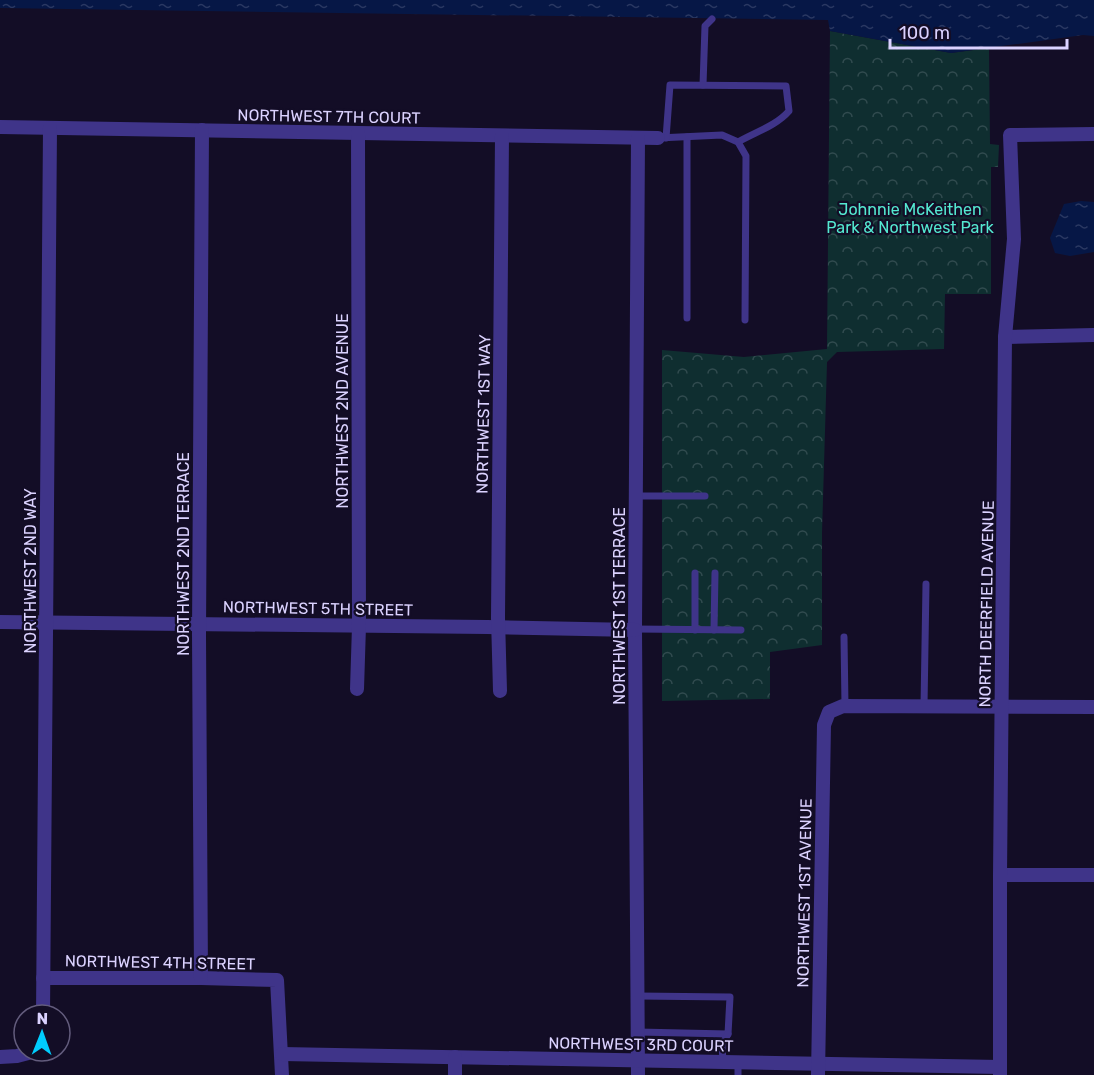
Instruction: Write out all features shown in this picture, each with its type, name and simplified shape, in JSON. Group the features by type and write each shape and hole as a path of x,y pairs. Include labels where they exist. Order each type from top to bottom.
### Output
{"street":[{"name":"NORTHWEST 7TH COURT","path":"0,127 662,138"},
{"name":"NORTHWEST 2ND WAY","path":"43,1003 50,128"},
{"name":"NORTHWEST 2ND TERRACE","path":"201,978 199,623 202,130"},
{"name":"NORTHWEST 2ND AVENUE","path":"357,689 359,626 358,133"},
{"name":"NORTH DEERFIELD AVENUE","path":"1000,1071 1005,337 1014,240 1010,135 1094,134"},
{"name":"NORTHWEST 1ST WAY","path":"500,692 498,627 502,136"},
{"name":"NORTHWEST 1ST TERRACE","path":"638,138 635,630 638,1075"},
{"path":"1005,337 1094,335"},
{"name":"NORTHWEST 5TH STREET","path":"0,622 635,630"},
{"path":"845,706 1094,706"},
{"name":"NORTHWEST 1ST AVENUE","path":"818,1069 824,725 829,712 845,706"},
{"path":"1000,875 1094,875"},
{"name":"NORTHWEST 4TH STREET","path":"44,978 201,978 277,981 282,1054"},
{"path":"282,1054 282,1075"},
{"name":"NORTHWEST 3RD COURT","path":"282,1054 723,1062 738,1068 775,1066 818,1069 1000,1071"},
{"path":"455,1057 455,1075"}],"lane":[{"path":"703,85 705,26 712,19"},
{"path":"738,142 780,120 789,111 786,86 670,85 662,138 722,135 738,142 746,156 746,320"},
{"path":"687,137 687,318"},
{"path":"636,495 705,496"},
{"path":"694,630 695,573"},
{"path":"714,630 715,573"},
{"path":"924,706 927,584"},
{"path":"635,630 741,630"},
{"path":"844,637 845,706"},
{"path":"638,996 730,997 728,1034 722,1045 723,1062"},
{"path":"638,1032 728,1034"}],"green space":[{"name":"Johnnie McKeithen Park & Northwest Park","path":"830,31 951,53 989,48 990,144 999,145 998,167 991,167 991,294 945,294 944,349 837,352 827,362 822,533 822,645 770,652 770,699 662,701 662,350 744,357 827,349"}],"water":[{"path":"0,0 1094,0 1094,36 1083,35 951,53 830,31 828,20 0,8"},
{"path":"1081,201 1094,202 1094,252 1070,256 1055,253 1050,238 1064,204"}]}
